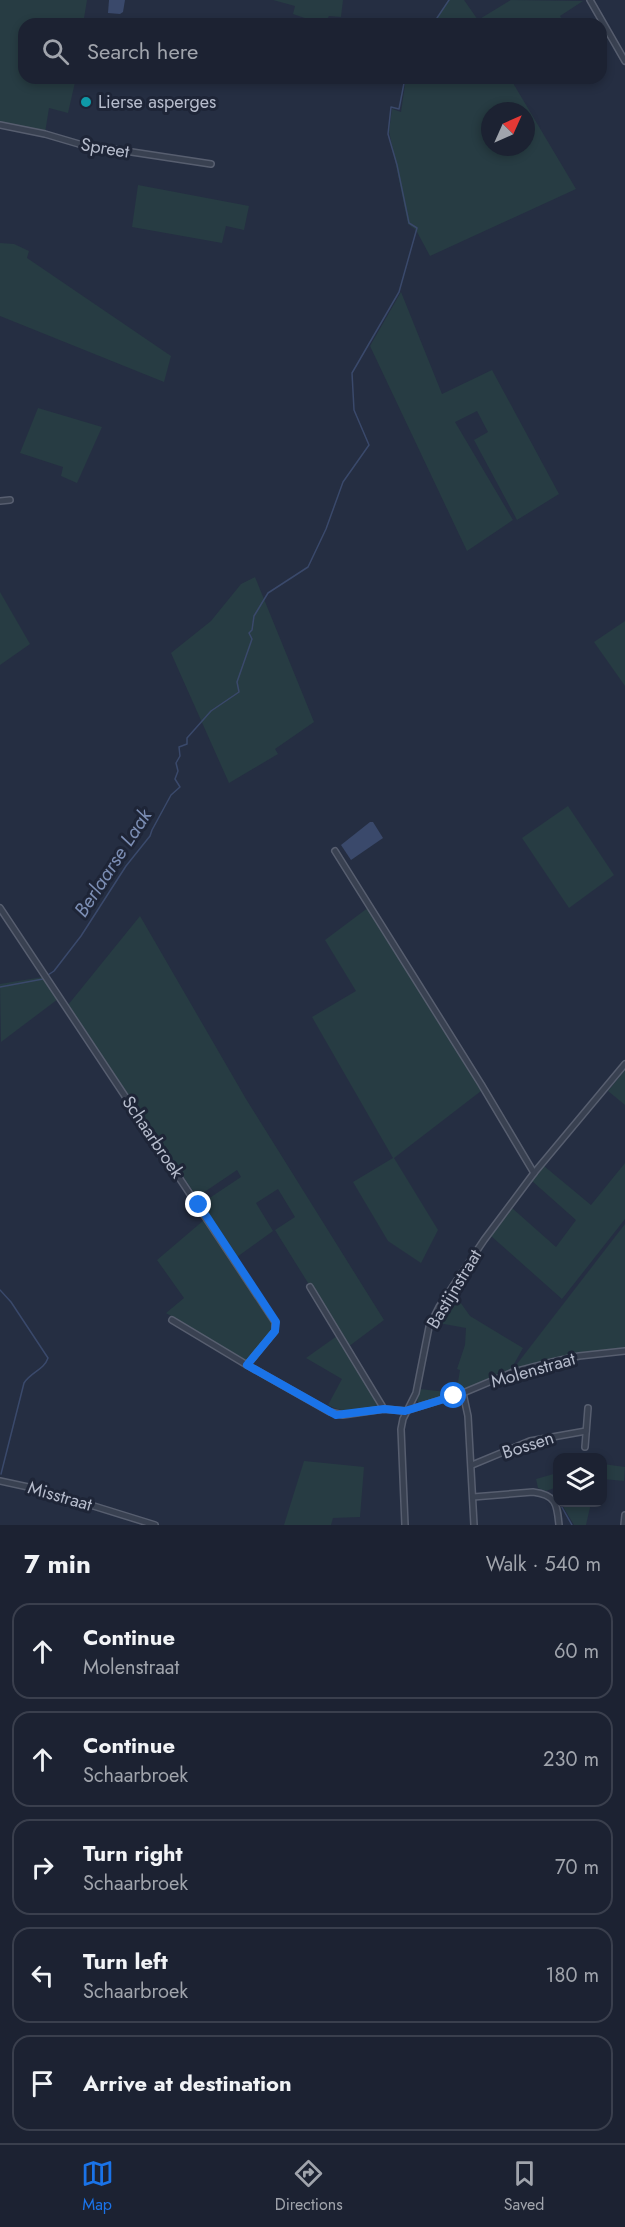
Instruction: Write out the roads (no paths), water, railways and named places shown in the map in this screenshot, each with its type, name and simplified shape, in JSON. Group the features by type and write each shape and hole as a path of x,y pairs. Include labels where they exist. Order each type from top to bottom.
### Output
{"street":[{"path":"590,0 600,18"},
{"path":"607,30 625,61"},
{"name":"Spreet","path":"0,125 79,144 211,164"},
{"path":"0,501 10,500"},
{"path":"335,851 534,1173"},
{"name":"Schaarbroek","path":"0,908 276,1322 275,1331 247,1365"},
{"name":"Bastijnstraat","path":"405,1525 401,1429 403,1419 416,1393 424,1345 433,1317 484,1240 534,1173 625,1064"},
{"path":"310,1287 384,1409"},
{"path":"172,1320 336,1415 384,1409 405,1411 409,1408"},
{"name":"Molenstraat","path":"409,1408 463,1393 513,1372 579,1356 625,1351"},
{"path":"463,1393 468,1416 474,1525"},
{"path":"585,1447 588,1408"},
{"name":"Bossen","path":"472,1465 530,1441 586,1431"},
{"name":"Misstraat","path":"0,1481 42,1490 154,1525"},
{"path":"473,1497 533,1492 542,1494 556,1504 559,1525"},
{"path":"624,1525 625,1515"}],"water":[{"path":"109,0 125,0 123,12 108,13"},
{"path":"373,822 383,838 351,860 341,845"}],"waterway":[{"name":"Berlaarse Laak","path":"437,18 449,0"},
{"name":"Berlaarse Laak","path":"48,975 54,971 81,936 126,866 150,836 171,795 180,787 175,779 178,771 176,763 180,756 179,747 187,744 187,738 211,711 239,692 237,682 252,639 249,633 252,630 254,616 268,593 308,567 326,529 343,482 369,445 354,410 352,373 399,292 417,228 409,223 388,134 391,107 399,109 404,84"},
{"name":"Berlaarse Laak","path":"0,987 43,979"},
{"name":"Berlaarse Laak","path":"0,1290 11,1302 48,1358 44,1365 24,1383 1,1474"},
{"path":"536,1490 545,1492"},
{"path":"562,1507 572,1525"}],"place":[{"name":"Lierse asperges","path":"86,102"}]}
